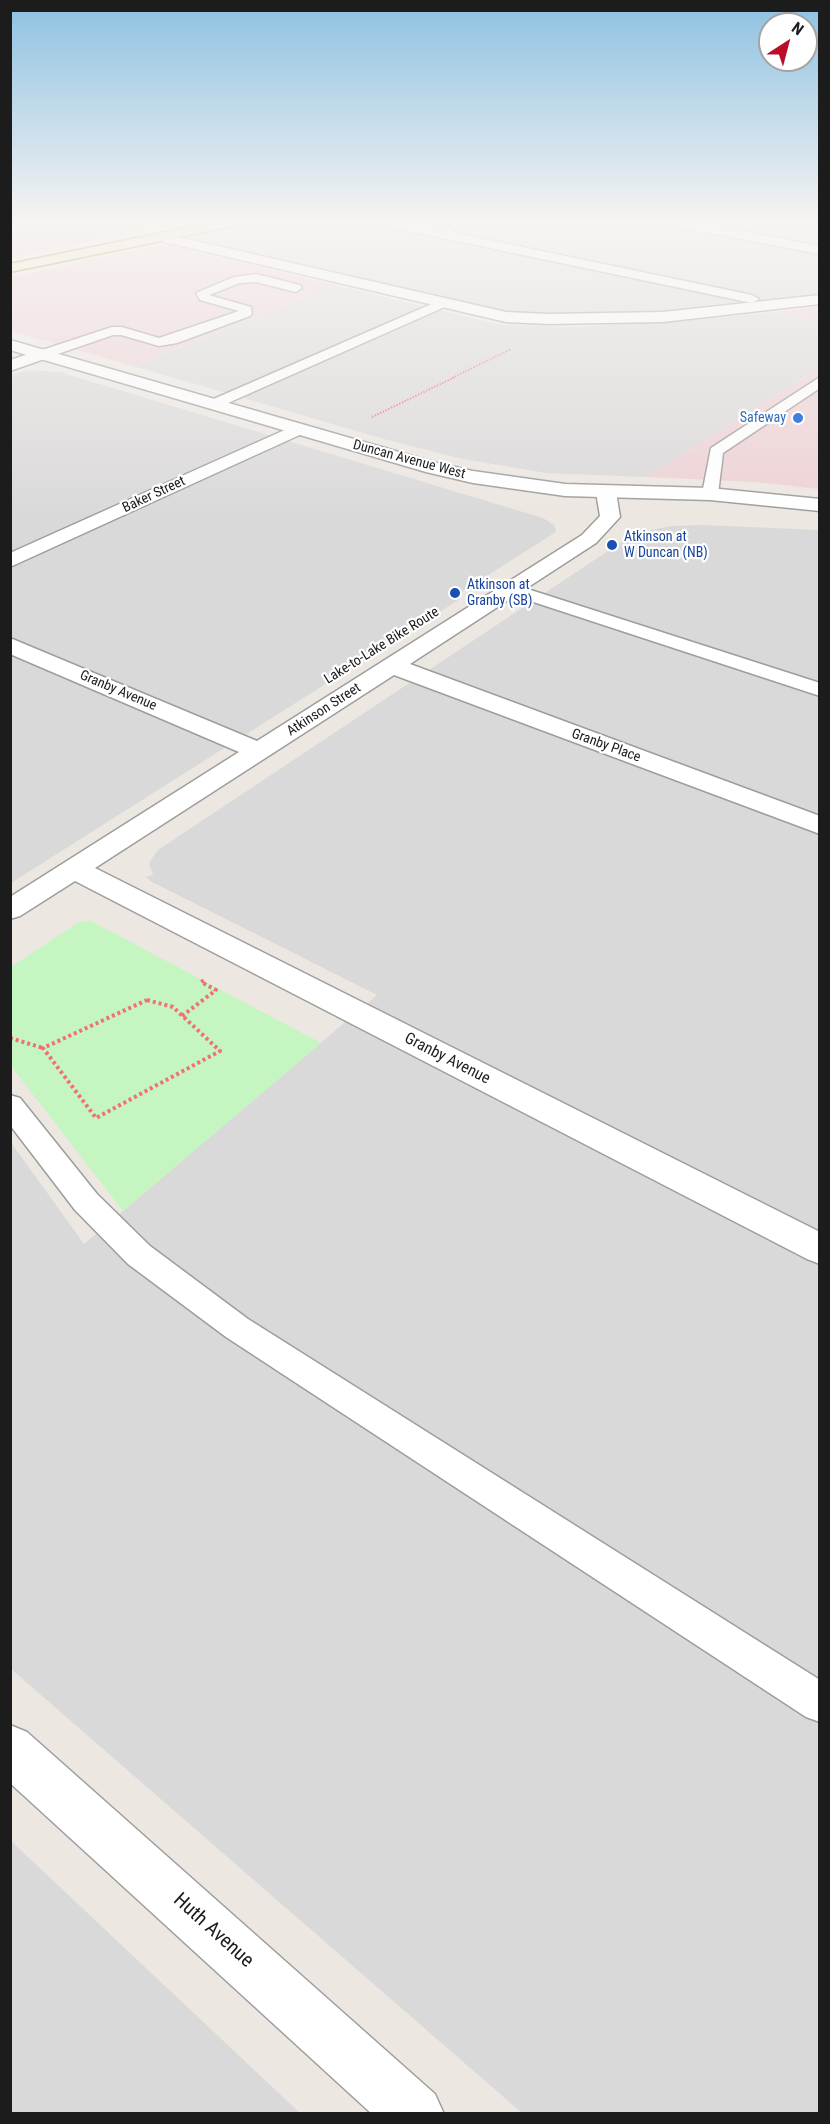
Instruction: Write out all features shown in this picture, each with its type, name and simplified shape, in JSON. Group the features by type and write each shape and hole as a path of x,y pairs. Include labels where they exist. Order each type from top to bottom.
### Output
{"street":[{"name":"Duncan Avenue West","path":"10,345 433,468 473,477 540,488 710,494 819,505"},
{"path":"10,366 44,354"},
{"name":"Baker Street","path":"10,561 298,429"},
{"name":"Atkinson Street","path":"10,910 589,539 604,526 610,517 606,492"},
{"name":"Granby Avenue","path":"10,645 259,751"},
{"name":"Granby Place","path":"392,666 819,826"},
{"name":"Granby Avenue","path":"74,869 819,1250"},
{"name":"Huth Avenue","path":"10,1749 415,2114"}],"lane":[{"path":"44,354 112,331 159,342 172,340 226,320"},
{"path":"214,404 404,320"},
{"path":"710,494 716,452 819,381"},
{"path":"512,589 819,690"},
{"path":"10,1106 86,1202 139,1256 237,1328 819,1703"}],"path":[{"path":"330,438 520,345"},
{"path":"182,1016 216,990 201,982 240,953"},
{"path":"10,1038 43,1048 96,1118 220,1051 173,1007 147,1000 43,1048"}],"shaded area":[{"path":"11,320 247,320 133,366 11,331"},
{"path":"247,320 481,320 497,324 571,327 694,320 819,322 819,368 647,477 546,473 458,458 384,439 133,366"},
{"path":"819,368 819,489 755,482 647,477"},
{"path":"28,370 60,372 543,518 554,525 556,532 455,596 460,599 11,883 11,375"},
{"path":"703,525 819,530 819,2113 522,2113 11,1669 10,1141 84,1244 377,995 150,881 146,877 153,875 149,864 151,860 158,850 635,533 672,526"},
{"path":"11,1841 300,2113 11,2113"}],"green space":[{"path":"91,921 321,1043 123,1211 11,1066 11,967 79,922"}],"place":[{"name":"Safeway","path":"798,418"},
{"name":"Atkinson at W Duncan (NB)","path":"612,545"},
{"name":"Atkinson at Granby (SB)","path":"455,593"}]}
